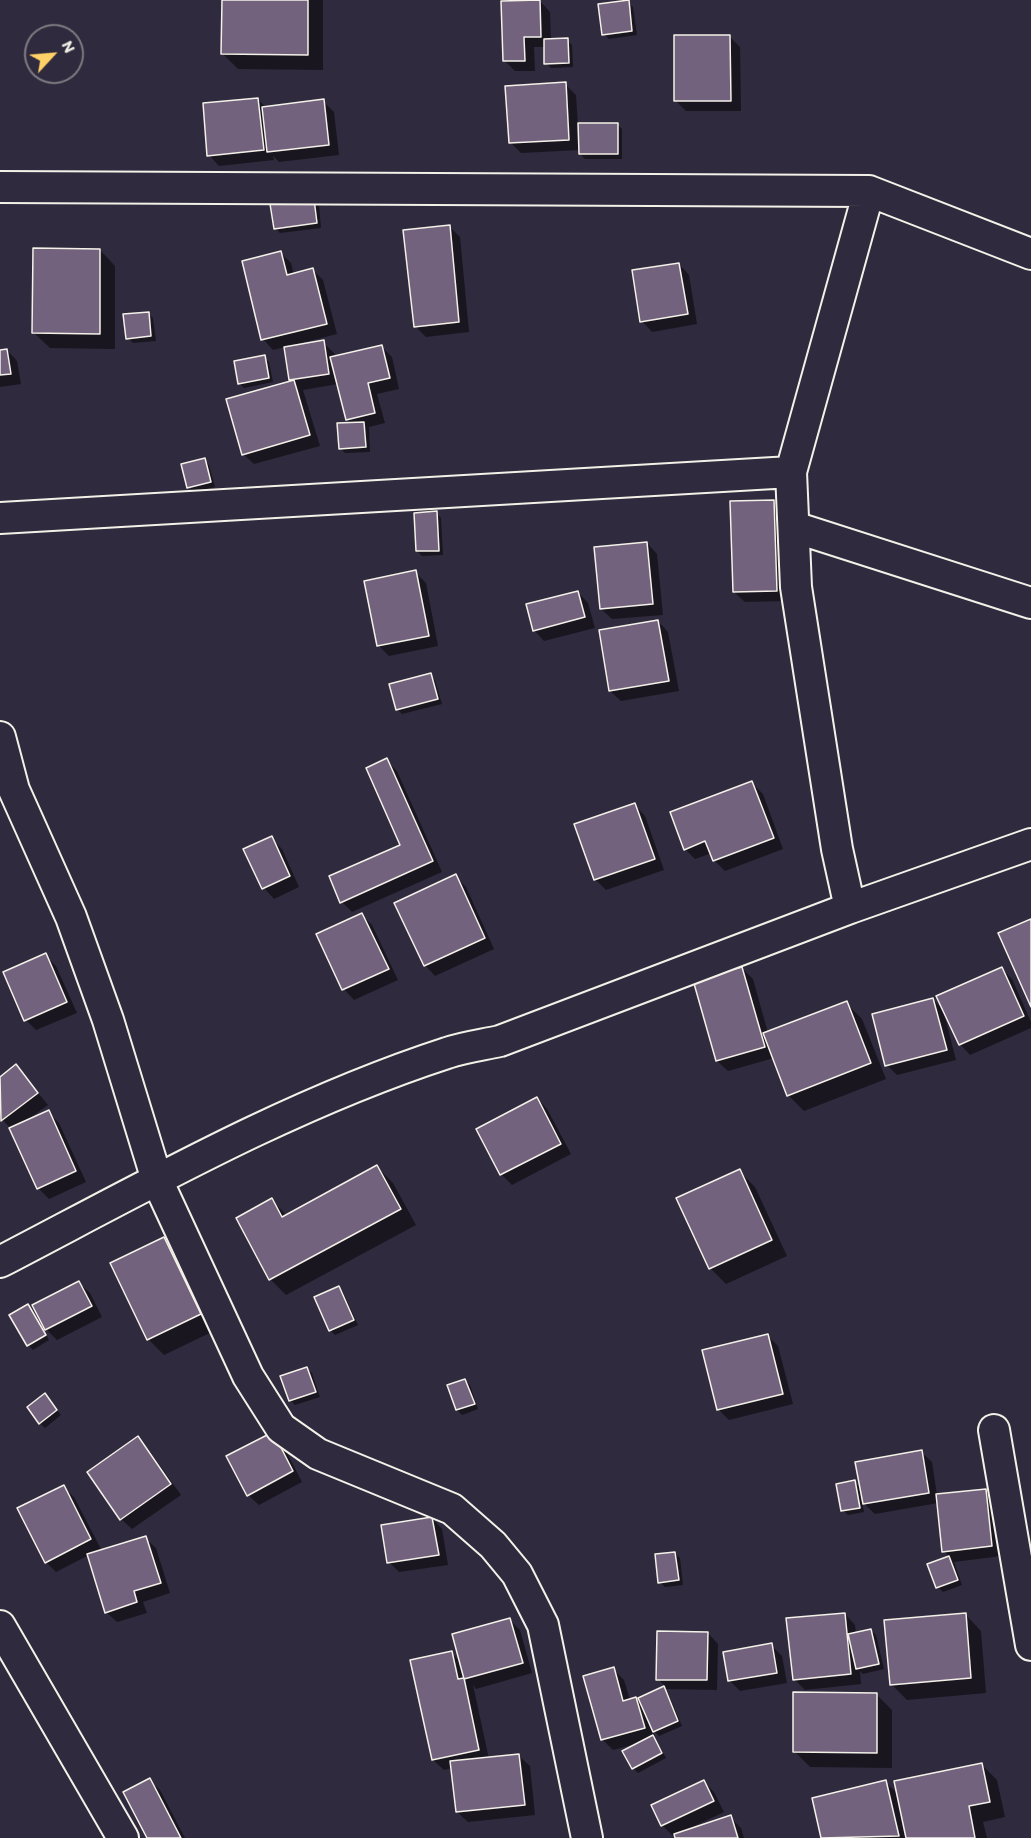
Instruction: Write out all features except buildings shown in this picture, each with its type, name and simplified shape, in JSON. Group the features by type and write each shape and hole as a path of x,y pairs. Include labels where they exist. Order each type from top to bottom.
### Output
{"street":[{"path":"0,187 869,191 1031,254"},
{"path":"850,909 837,849 796,587 791,472 869,191"},
{"path":"0,518 791,472"},
{"path":"794,527 1031,603"},
{"path":"0,736 14,790 71,917 108,1020 157,1180 248,1376 281,1428 318,1454 452,1509 493,1545 518,1574 543,1625 586,1838"},
{"path":"0,1262 217,1149 335,1094 448,1052 500,1041 850,909 1031,844"},
{"path":"994,1430 1031,1645"},
{"path":"0,1626 123,1838"}]}
